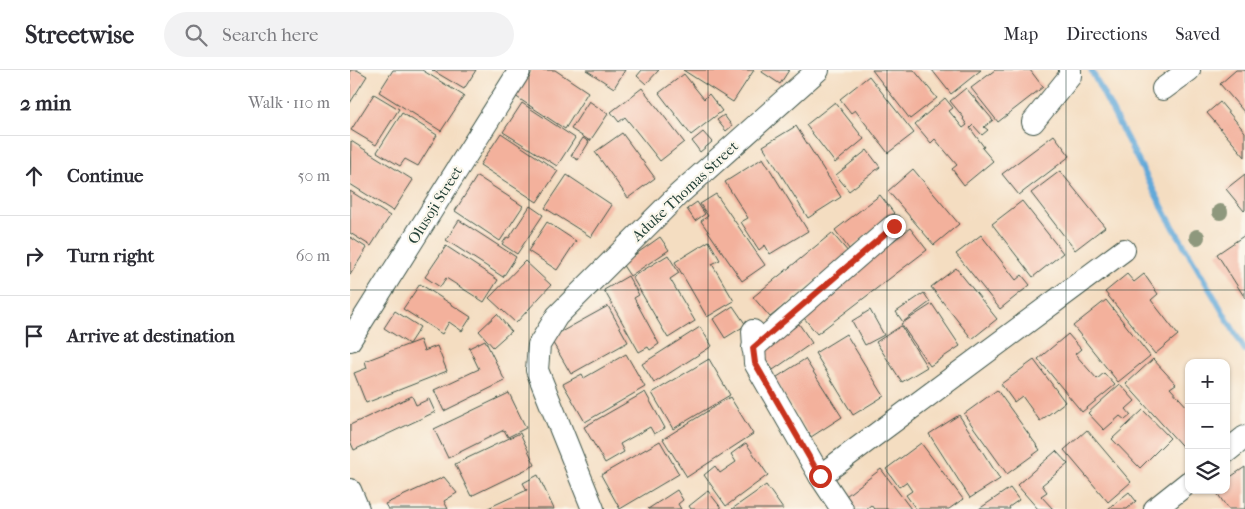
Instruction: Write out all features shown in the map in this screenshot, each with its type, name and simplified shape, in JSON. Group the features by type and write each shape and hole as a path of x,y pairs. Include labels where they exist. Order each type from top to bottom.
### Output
{"street":[{"name":"Olusoji Street","path":"350,340 520,70"},
{"name":"Aduke Thomas Street","path":"593,509 537,370 540,345 557,316 678,195 818,70"},
{"path":"1033,122 1070,76 1070,70"},
{"path":"1163,89 1189,70"},
{"path":"842,509 820,476 755,363 753,339 894,226"},
{"path":"820,476 1124,250"},
{"path":"1230,449 1245,438"},
{"path":"1155,509 1185,485"},
{"path":"350,490 358,509"}],"building":[{"path":"350,70 357,70 367,76 350,103"},
{"path":"393,70 422,70 464,96 441,131 379,92"},
{"path":"432,70 476,70 464,89"},
{"path":"532,70 555,70 588,92 565,129 515,96"},
{"path":"586,70 625,70 614,88"},
{"path":"642,70 659,70 646,84 637,76"},
{"path":"683,70 754,70 733,102"},
{"path":"763,70 789,70 780,84 762,72"},
{"path":"872,70 914,70 937,98 910,119"},
{"path":"932,70 981,70 951,94"},
{"path":"995,70 1030,70 1043,87 998,122 971,88"},
{"path":"1236,70 1245,70 1245,113 1220,84"},
{"path":"684,74 704,99 709,94 722,111 691,135 659,93"},
{"path":"869,76 914,133 888,153 855,110 851,113 840,99"},
{"path":"642,88 684,142 660,161 625,117 619,122 611,112"},
{"path":"966,88 993,120 984,127 988,130 982,135 973,125 970,128 984,147 982,148 993,161 964,185 952,169 957,165 935,139 931,143 915,124 945,98 953,108 949,111 963,128 967,125 964,118 950,101"},
{"path":"374,94 399,109 376,145 351,130"},
{"path":"589,101 608,114 590,141 571,129"},
{"path":"835,102 864,139 835,163 806,125"},
{"path":"1220,102 1245,132 1245,157 1207,113"},
{"path":"522,103 575,138 557,166 503,132"},
{"path":"402,113 437,135 418,166 405,159 400,166 377,152"},
{"path":"724,115 732,126 726,131 717,120"},
{"path":"796,126 841,197 808,218 763,146"},
{"path":"703,132 712,142 700,152 692,141"},
{"path":"501,133 558,171 537,202 480,165"},
{"path":"622,133 655,178 628,198 595,152"},
{"path":"1054,135 1070,156 1019,195 1002,174"},
{"path":"583,138 589,142 578,160 571,156"},
{"path":"351,141 413,180 393,211 350,184"},
{"path":"867,150 880,167 849,191 836,175"},
{"path":"763,158 808,231 770,254 765,245 759,250 741,222 748,218 725,182"},
{"path":"913,169 959,224 934,245 888,191"},
{"path":"1060,171 1105,227 1075,250 1031,193"},
{"path":"1245,174 1245,210 1244,211 1226,189"},
{"path":"567,175 612,205 591,237 545,208"},
{"path":"477,176 523,206 500,241 455,211"},
{"path":"350,191 390,216 371,246 350,233"},
{"path":"716,194 765,265 742,281 701,221 708,216 700,204"},
{"path":"880,195 894,213 849,249 835,230"},
{"path":"1022,201 1063,253 1033,277 992,224"},
{"path":"697,202 705,214 695,221 687,209"},
{"path":"530,206 543,215 517,254 502,244 507,237 509,238"},
{"path":"459,220 516,257 503,277 446,240"},
{"path":"547,222 576,241 557,270 528,251"},
{"path":"910,228 927,250 817,334 800,313"},
{"path":"832,233 849,253 770,317 753,297"},
{"path":"981,235 1016,280 1022,275 1030,285 1000,309 956,254"},
{"path":"1245,235 1245,298 1217,254"},
{"path":"350,237 367,248 350,275"},
{"path":"660,237 669,250 630,276 622,264"},
{"path":"709,241 720,260 712,264 734,301 707,317 675,262"},
{"path":"446,246 498,280 484,302 446,278 440,287 425,277"},
{"path":"668,255 679,273 670,279 695,321 668,338 632,277"},
{"path":"525,261 551,285 516,323 489,298"},
{"path":"956,268 997,319 972,339 931,287"},
{"path":"1127,274 1134,282 1144,274 1158,294 1151,300 1178,335 1155,354 1105,292"},
{"path":"628,276 639,295 634,298 659,344 650,350 648,347 639,352 604,290"},
{"path":"420,284 471,317 462,331 449,322 442,334 403,309"},
{"path":"924,293 930,302 903,322 896,312"},
{"path":"1106,300 1150,356 1118,382 1073,326"},
{"path":"932,304 960,346 930,366 901,324"},
{"path":"608,306 628,342 571,374 550,338"},
{"path":"733,306 746,325 725,338 713,319"},
{"path":"870,310 884,335 865,345 852,321"},
{"path":"395,311 420,327 409,344 384,328"},
{"path":"497,314 511,331 493,347 479,331"},
{"path":"799,324 812,343 773,370 760,351"},
{"path":"901,326 927,367 902,382 876,342"},
{"path":"700,327 712,346 654,383 642,364"},
{"path":"846,334 884,396 853,415 815,353"},
{"path":"1068,334 1081,349 1075,354 1097,379 1104,373 1115,385 1082,412 1038,359"},
{"path":"420,340 424,351 437,346 447,371 366,403 354,373 367,368 365,361"},
{"path":"485,340 505,381 444,411 434,390 479,369 469,348"},
{"path":"626,354 645,387 585,422 563,384 582,374 584,378"},
{"path":"709,359 730,395 673,429 652,393"},
{"path":"805,359 842,417 811,437 774,379"},
{"path":"1153,359 1176,384 1170,388 1185,405 1185,450 1126,384"},
{"path":"1034,360 1065,402 1040,421 1022,396 1014,402 1001,384"},
{"path":"1120,384 1135,401 1126,409 1131,415 1125,420 1120,416 1104,430 1088,413"},
{"path":"997,390 1040,450 1007,474 964,414"},
{"path":"645,392 665,428 654,434 650,427 620,444 624,452 605,463 584,427"},
{"path":"509,393 526,428 508,437 504,430 448,458 434,429"},
{"path":"412,396 416,405 429,399 435,412 354,450 350,441 350,425"},
{"path":"730,397 753,434 687,477 663,439"},
{"path":"1143,410 1170,438 1140,468 1112,439"},
{"path":"959,415 1000,479 970,498 929,434"},
{"path":"1087,430 1131,482 1108,502 1064,450"},
{"path":"520,433 535,465 471,496 455,464"},
{"path":"660,441 679,474 620,509 601,475"},
{"path":"746,443 768,475 726,506 704,475 715,466 720,473 736,462 731,454"},
{"path":"921,443 963,499 949,509 916,509 906,495 912,491 906,482 899,487 886,469"},
{"path":"1056,451 1068,464 1042,485 1047,492 1041,496 1053,509 1038,509 1017,485"},
{"path":"1245,467 1245,509 1228,509 1218,494 1230,494 1230,477"},
{"path":"881,469 911,509 874,509 871,505 866,509 850,509 842,499"},
{"path":"538,475 554,509 486,509 527,490 523,483"},
{"path":"444,477 457,493 444,501 448,509 388,509 385,504"},
{"path":"766,485 783,509 732,509"},
{"path":"1010,488 1019,500 1009,507 1010,509 979,509"},
{"path":"677,490 683,500 678,504 681,509 648,509"},
{"path":"708,491 722,509 691,509 689,506"},
{"path":"1129,492 1136,501 1127,509 1108,509"}],"waterway":[{"path":"1091,70 1167,216 1245,350"}],"route":[{"path":"820,476 755,363 753,348 894,226"}]}
